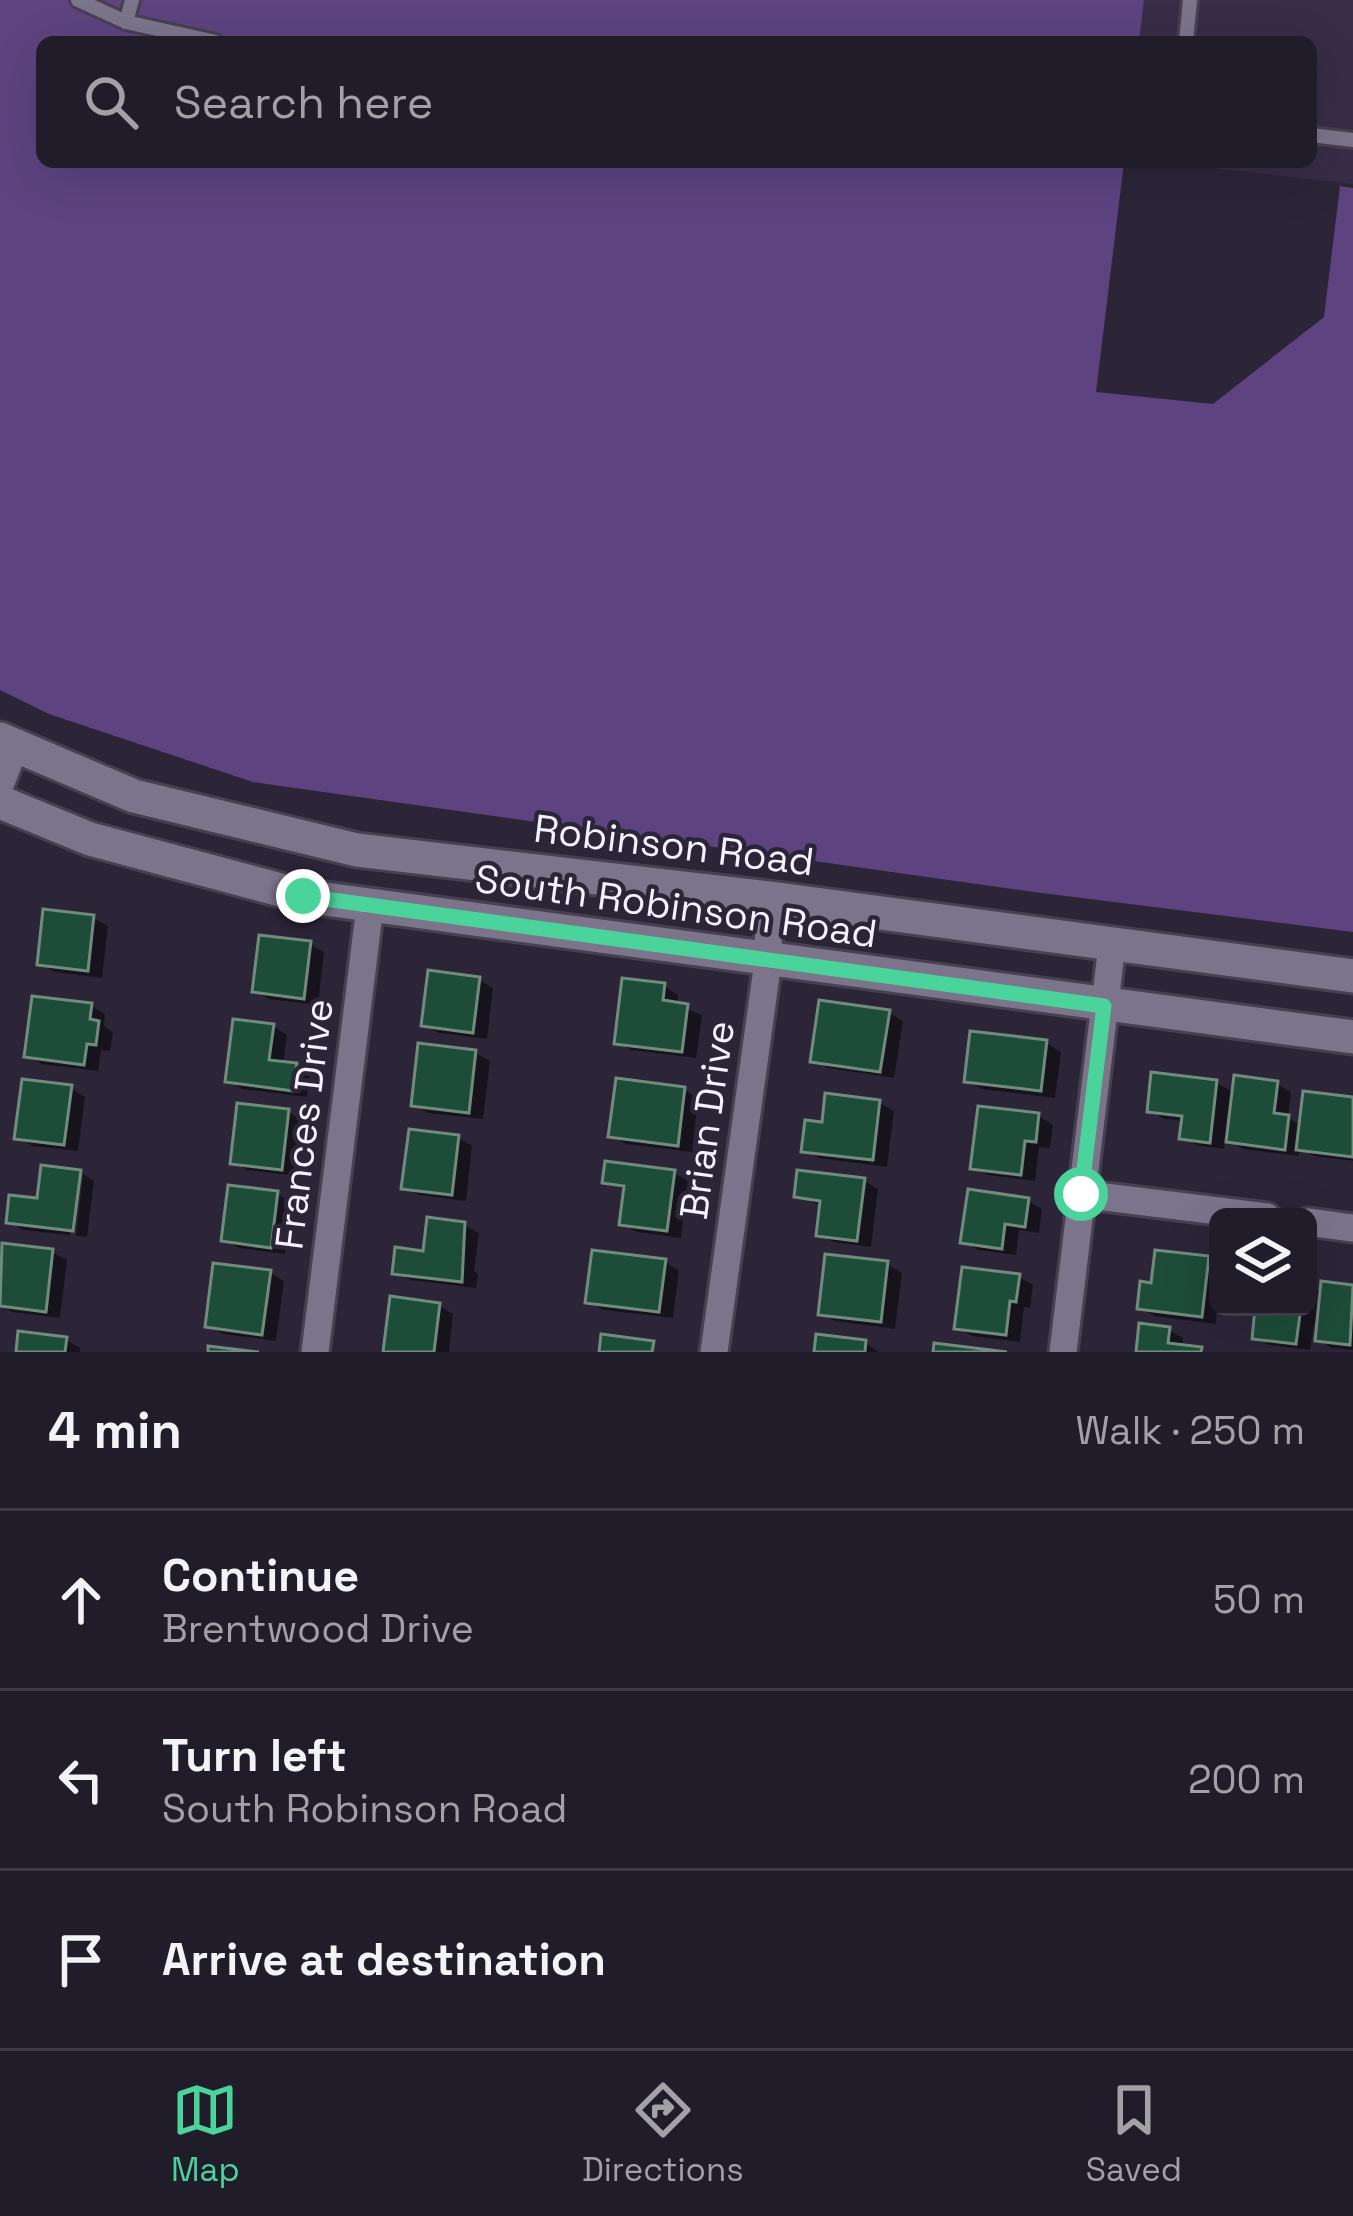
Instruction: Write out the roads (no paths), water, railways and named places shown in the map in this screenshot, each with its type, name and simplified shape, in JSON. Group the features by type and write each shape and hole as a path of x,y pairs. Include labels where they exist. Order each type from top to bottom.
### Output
{"street":[{"path":"0,785 8,743"},
{"name":"Robinson Road","path":"8,743 134,796 357,850 769,898 1353,976"},
{"name":"South Robinson Road","path":"0,802 90,839 303,896 1353,1037"},
{"name":"Brian Drive","path":"714,1352 768,961 769,898"},
{"name":"Frances Drive","path":"315,1352 370,906"},
{"path":"1063,1352 1112,945"},
{"path":"1081,1194 1209,1210"},
{"path":"1317,1223 1353,1228"}],"lane":[{"path":"78,0 126,22 189,36"},
{"path":"126,22 132,0"},
{"path":"1187,36 1190,0"},
{"path":"1317,135 1353,140"}]}
